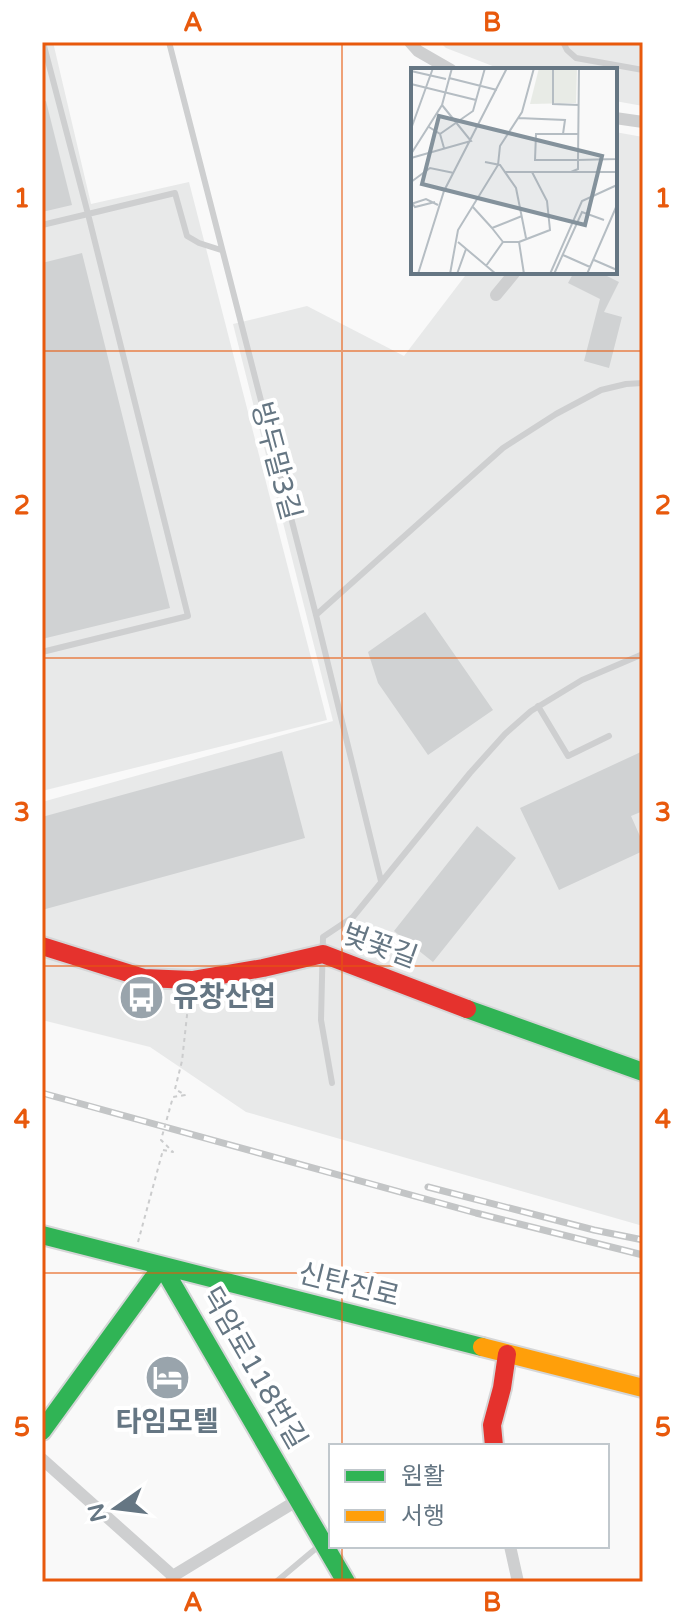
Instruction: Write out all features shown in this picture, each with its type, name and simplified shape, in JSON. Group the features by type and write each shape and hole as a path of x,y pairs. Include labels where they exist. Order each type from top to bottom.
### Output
{"street":[{"path":"410,42 418,51 448,68"},
{"path":"617,118 643,122"},
{"path":"496,295 513,274"},
{"name":"벚꽃길","path":"42,946 144,978 192,980 323,954 643,1072"},
{"name":"신탄진로","path":"42,1235 643,1388"},
{"path":"42,1431 162,1266"},
{"name":"덕암로118번길","path":"162,1266 346,1582"},
{"path":"494,1444 492,1425 507,1354"},
{"path":"42,1459 172,1579 298,1500"},
{"path":"510,1548 518,1582"}],"lane":[{"path":"42,652 188,616 43,42"},
{"name":"방두말3길","path":"169,42 381,881"},
{"path":"563,42 576,58 643,70"},
{"path":"42,225 175,193 187,236 221,250"},
{"path":"316,615 503,448 601,390 643,383"},
{"path":"332,1083 321,1020 323,937 353,917 505,734 538,706 582,680 643,654"},
{"path":"538,706 568,756 609,736"},
{"path":"276,1582 323,1543"}],"path":[{"path":"133,1259 163,1150 173,1152 161,1140 173,1097 185,1095 175,1089 182,1061 192,980"}],"shaded area":[{"path":"42,42 53,42 91,204 189,182 327,720 42,791"},
{"path":"440,42 643,42 643,106 617,101 617,68 498,68 446,48"},
{"path":"617,132 643,137 643,1226 246,1112 150,1047 42,1020 42,802 333,721 233,324 307,306 404,356 466,274 617,274"}],"building":[{"path":"46,101 72,205 42,212 42,102"},
{"path":"82,253 170,608 42,639 42,263"},
{"path":"573,274 603,274 619,282 604,312 622,317 609,368 584,361 600,299 568,283"},
{"path":"425,612 493,710 428,755 378,683 368,652"},
{"path":"282,751 305,838 42,910 42,817"},
{"path":"643,751 643,811 631,816 643,843 643,851 559,890 520,808"},
{"path":"477,826 516,858 433,962 394,931"}],"railway":[{"path":"42,1093 476,1213 643,1255"},
{"path":"428,1187 643,1240"}],"traffic: fast":[{"path":"467,1009 643,1072"},
{"path":"42,1235 482,1347"},
{"path":"42,1431 162,1266 346,1582"}],"traffic: slow":[{"path":"482,1347 643,1388"}],"traffic: jam":[{"path":"42,946 144,978 192,980 323,954 467,1009"},
{"path":"494,1444 492,1425 507,1354"}],"place":[{"name":"유창산업","path":"142,997"},
{"name":"타임모텔","path":"167,1377"}]}
